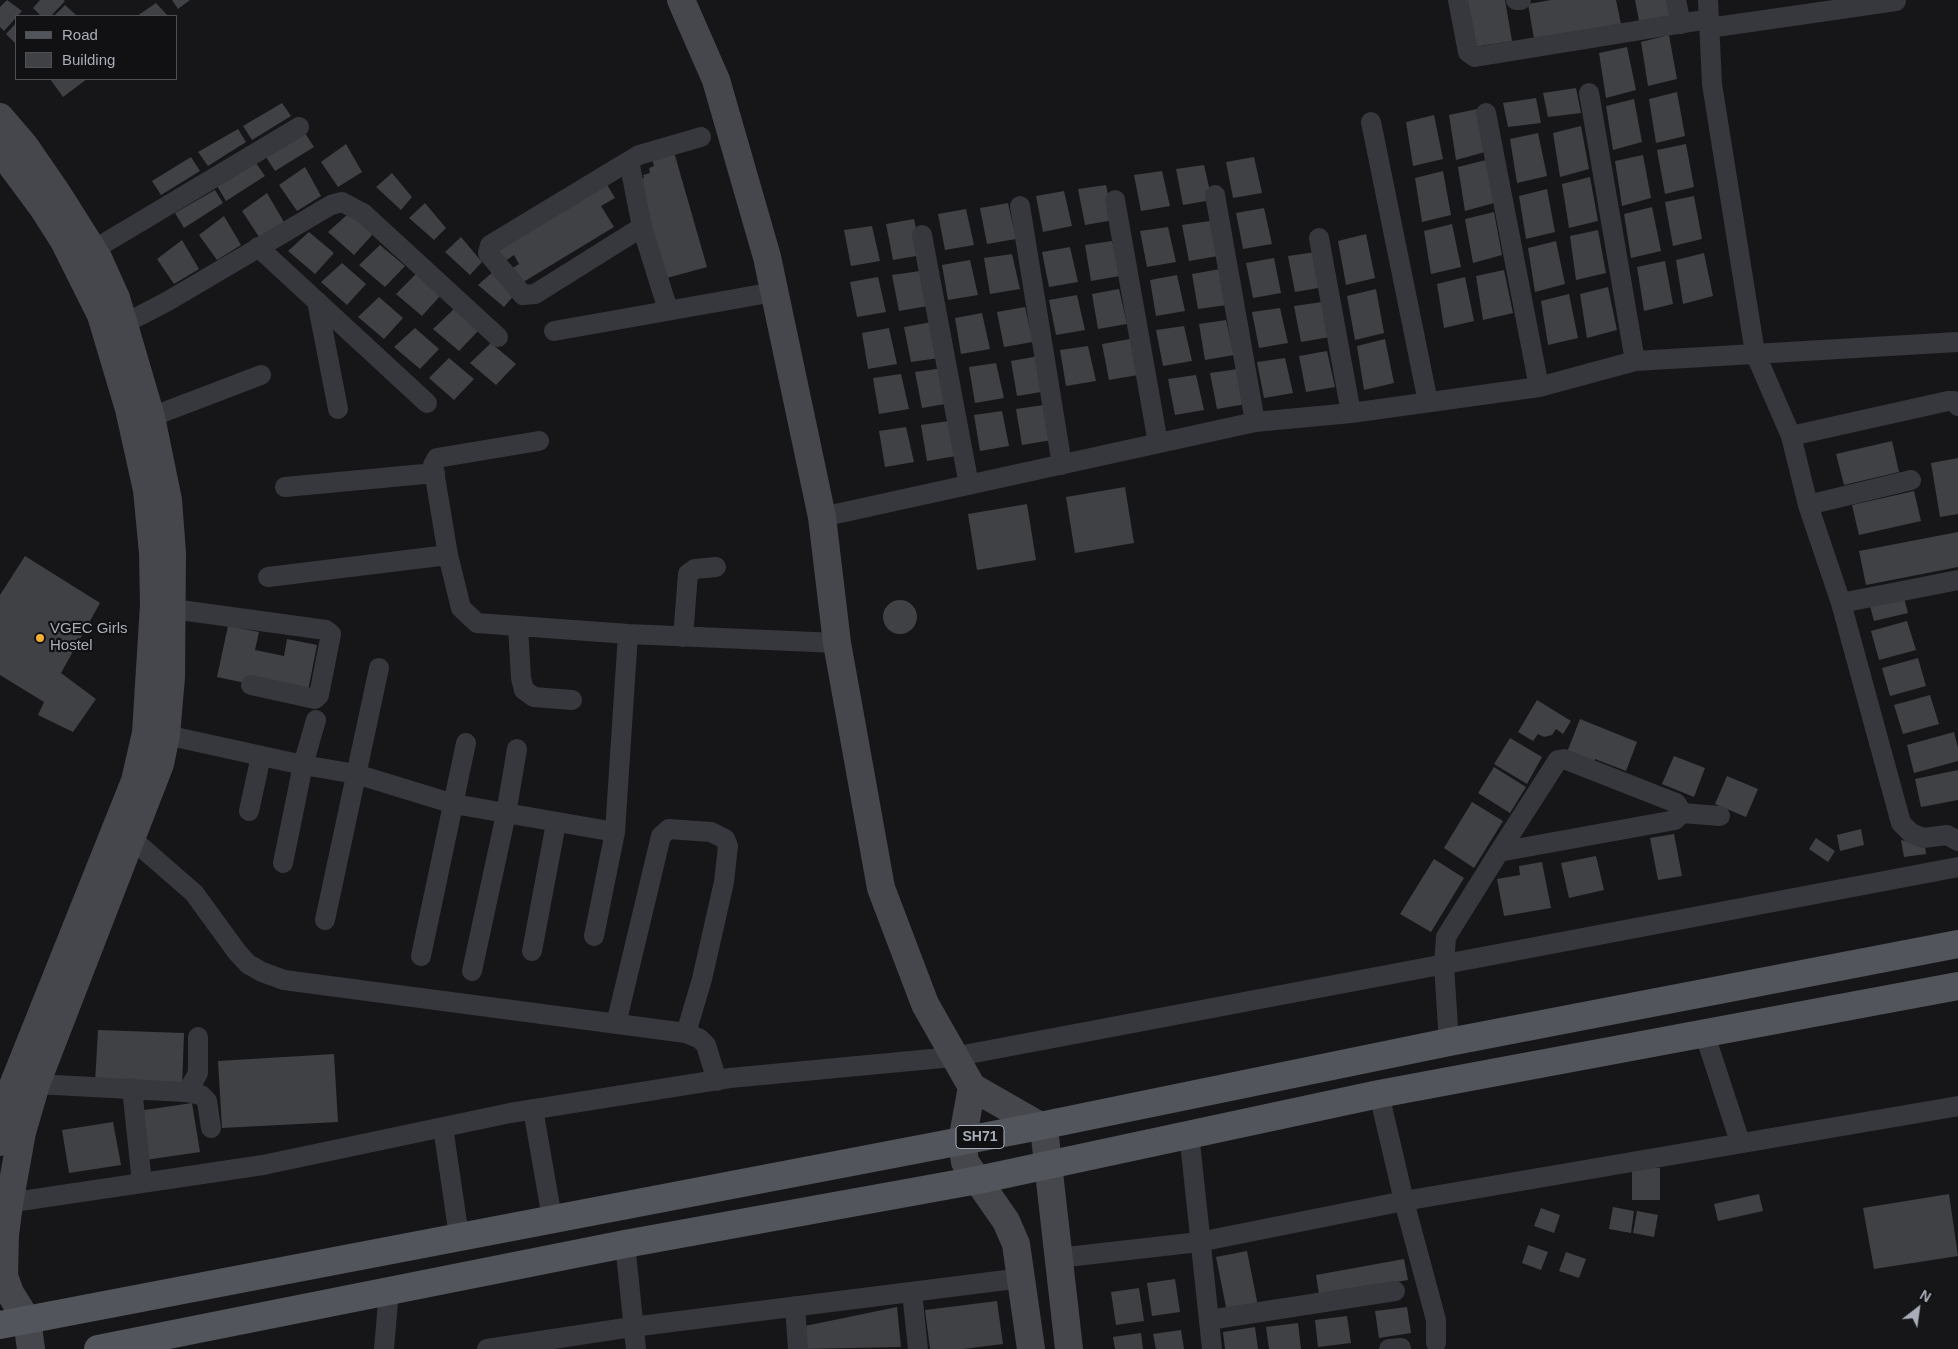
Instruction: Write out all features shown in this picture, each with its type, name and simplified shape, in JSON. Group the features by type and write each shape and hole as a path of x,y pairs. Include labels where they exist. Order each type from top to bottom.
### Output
{"main road":[{"path":"681,0 716,80 767,257 822,517 837,643 881,888 925,1004 972,1087 1040,1126 1045,1137 1069,1349"},
{"path":"0,117 40,166 90,259 116,298 151,417 168,500 146,733 150,762 132,839 36,1084 4,1204 4,1276 10,1292 28,1320 31,1349"},
{"path":"0,150 44,208 90,259 101,315 129,409 163,553 173,609 166,735 150,762 135,781 12,1088 0,1142"},
{"name":"SH71","path":"0,1325 1040,1126 1449,1042 1958,944"},
{"path":"98,1349 625,1244 978,1180 1189,1133 1379,1094 1705,1035 1958,986"},
{"path":"972,1087 962,1141 965,1162 1006,1221 1016,1244 1031,1349"}],"street":[{"path":"1458,0 1468,52 1475,57 1680,24 1709,16 1896,2"},
{"path":"1516,0 1522,0"},
{"path":"1676,0 1680,24"},
{"path":"1709,16 1712,84 1755,353 1791,436 1808,505 1841,603 1901,822 1911,833 1924,838 1947,835 1958,842"},
{"path":"1589,93 1635,361"},
{"path":"1486,113 1536,361 1539,387"},
{"path":"1371,122 1428,402"},
{"path":"90,259 299,127"},
{"path":"642,227 535,294 524,295 488,253 490,245 639,155 701,137"},
{"path":"629,161 642,227 668,310"},
{"path":"1216,195 1255,422"},
{"path":"1115,200 1158,443"},
{"path":"124,324 168,301 332,205 342,202 363,213 498,337"},
{"path":"1020,206 1062,466"},
{"path":"922,235 969,485"},
{"path":"1318,238 1351,413"},
{"path":"258,248 427,402"},
{"path":"554,331 774,292"},
{"path":"317,301 338,409"},
{"path":"822,517 1062,466 1255,422 1351,413 1539,387 1635,361 1958,342"},
{"path":"151,417 261,376"},
{"path":"1791,436 1948,401 1954,401 1958,406"},
{"path":"539,442 442,455 437,458 433,465 448,555 461,608 467,616 477,623 628,634 837,643"},
{"path":"285,487 435,473"},
{"path":"1808,505 1911,480"},
{"path":"268,577 448,555"},
{"path":"683,637 688,574 695,569 716,567"},
{"path":"1841,603 1958,580"},
{"path":"173,609 326,630 331,634 319,695 315,700 251,685"},
{"path":"518,627 521,678 524,690 534,696 572,700"},
{"path":"594,936 616,832 628,634"},
{"path":"326,920 379,668"},
{"path":"282,863 302,765 316,720"},
{"path":"166,735 302,765 356,774 454,804 616,832"},
{"path":"421,956 466,742"},
{"path":"472,971 506,814 517,749"},
{"path":"249,811 260,756"},
{"path":"1449,1042 1444,966 1449,932 1499,852 1561,759 1676,803 1682,813"},
{"path":"1499,852 1675,820 1682,813 1720,816"},
{"path":"532,951 556,823"},
{"path":"616,1024 661,836 669,830 711,832 724,839 728,846 725,873 702,979 686,1033"},
{"path":"132,839 194,894 237,952 248,964 262,972 292,981 686,1033 700,1039 706,1045 716,1080"},
{"path":"4,1204 263,1165 533,1109 716,1080 954,1056 1444,966 1958,867"},
{"path":"1705,1035 1740,1142"},
{"path":"185,1092 198,1073 198,1037"},
{"path":"36,1084 185,1092 206,1098 211,1128"},
{"path":"132,1088 142,1183"},
{"path":"1379,1094 1404,1201 1436,1320 1436,1343"},
{"path":"1058,1258 1199,1242 1404,1201 1958,1106"},
{"path":"533,1109 552,1218"},
{"path":"443,1127 459,1236"},
{"path":"1189,1133 1199,1242 1212,1349"},
{"path":"625,1244 632,1327 636,1349"},
{"path":"487,1349 632,1327 1022,1278"},
{"path":"384,1349 389,1291"},
{"path":"1208,1320 1396,1291"},
{"path":"912,1292 918,1349"},
{"path":"795,1306 798,1349"}],"building":[{"path":"7,0 22,11 18,15 15,15 15,19 4,31 0,27 0,7"},
{"path":"40,0 65,1 52,15 40,15 33,8"},
{"path":"172,0 190,0 178,9"},
{"path":"1466,0 1505,0 1512,41 1474,47"},
{"path":"1551,0 1616,0 1621,24 1534,39 1528,4"},
{"path":"1635,0 1672,0 1674,15 1639,21"},
{"path":"156,3 167,15 138,15"},
{"path":"65,5 76,15 55,15"},
{"path":"15,24 15,43 6,34"},
{"path":"1669,35 1677,79 1648,86 1641,42"},
{"path":"1627,47 1636,90 1606,98 1599,53"},
{"path":"51,80 86,80 63,97"},
{"path":"1576,88 1581,113 1548,117 1543,93"},
{"path":"1677,92 1685,136 1656,143 1649,99"},
{"path":"1536,98 1541,123 1508,127 1503,103"},
{"path":"1634,99 1642,142 1613,150 1606,106"},
{"path":"282,103 291,116 252,140 243,126"},
{"path":"1477,109 1485,152 1456,160 1449,115"},
{"path":"1434,115 1443,159 1413,166 1406,122"},
{"path":"1581,126 1589,169 1560,177 1553,133"},
{"path":"238,129 246,142 208,166 198,152"},
{"path":"305,133 314,147 275,171 266,157"},
{"path":"1538,133 1547,176 1517,183 1510,139"},
{"path":"346,144 362,172 338,187 321,162"},
{"path":"1686,144 1694,187 1665,194 1657,150"},
{"path":"672,145 707,267 663,279 635,180 644,178 643,175 650,173 649,168 654,166 651,155"},
{"path":"1643,155 1651,198 1622,206 1615,161"},
{"path":"191,157 200,171 161,195 152,181"},
{"path":"1254,157 1262,193 1233,198 1226,162"},
{"path":"1486,160 1494,203 1465,211 1458,167"},
{"path":"256,163 265,176 226,201 217,186"},
{"path":"1204,165 1212,200 1183,205 1176,169"},
{"path":"305,167 321,196 297,211 279,185"},
{"path":"1162,171 1170,206 1141,211 1134,175"},
{"path":"1443,171 1451,215 1422,222 1415,178"},
{"path":"392,173 412,197 401,210 376,187"},
{"path":"1590,177 1598,221 1569,228 1562,184"},
{"path":"603,178 615,198 601,206 614,227 520,284 511,269 519,264 514,255 502,263 492,246"},
{"path":"1106,185 1114,220 1085,225 1078,189"},
{"path":"1547,189 1555,232 1526,239 1519,196"},
{"path":"215,190 223,203 184,228 175,213"},
{"path":"1064,191 1072,226 1043,232 1036,196"},
{"path":"267,193 284,222 259,237 242,211"},
{"path":"1694,196 1702,239 1673,246 1665,202"},
{"path":"425,203 446,228 434,240 409,218"},
{"path":"1008,203 1016,239 987,244 980,208"},
{"path":"1652,207 1661,251 1631,258 1624,214"},
{"path":"1264,208 1272,244 1243,249 1236,213"},
{"path":"966,209 974,245 945,250 938,214"},
{"path":"1494,212 1502,255 1473,263 1465,219"},
{"path":"349,213 373,234 354,255 328,232"},
{"path":"224,216 241,245 217,260 199,235"},
{"path":"914,219 922,255 893,260 886,224"},
{"path":"1210,221 1218,256 1189,261 1182,225"},
{"path":"1452,224 1461,267 1431,274 1424,231"},
{"path":"872,226 880,261 851,266 844,230"},
{"path":"1168,227 1176,262 1147,267 1140,231"},
{"path":"1598,230 1606,273 1576,280 1570,236"},
{"path":"309,232 334,253 315,274 288,251"},
{"path":"1366,234 1375,278 1346,285 1338,241"},
{"path":"461,237 482,262 470,275 445,252"},
{"path":"182,240 199,269 174,284 157,259"},
{"path":"1112,241 1120,276 1091,281 1085,245"},
{"path":"1556,241 1565,284 1535,292 1528,248"},
{"path":"380,245 405,266 385,287 359,265"},
{"path":"1070,247 1078,282 1049,287 1042,252"},
{"path":"1316,252 1324,287 1295,292 1288,256"},
{"path":"1704,253 1713,296 1683,304 1676,260"},
{"path":"1012,254 1020,289 990,294 984,258"},
{"path":"1274,258 1281,293 1253,298 1246,263"},
{"path":"970,260 978,295 948,300 942,265"},
{"path":"1665,261 1673,304 1644,311 1637,267"},
{"path":"342,263 366,284 347,305 321,282"},
{"path":"1220,269 1227,305 1198,309 1192,274"},
{"path":"495,270 515,294 504,307 478,285"},
{"path":"1504,270 1513,313 1483,320 1476,276"},
{"path":"920,271 928,306 899,311 892,275"},
{"path":"416,274 441,295 422,316 396,294"},
{"path":"1177,275 1185,311 1156,316 1150,280"},
{"path":"878,277 886,312 857,317 850,282"},
{"path":"1465,277 1474,321 1444,328 1437,284"},
{"path":"1608,287 1617,330 1587,338 1580,294"},
{"path":"1119,289 1127,324 1098,329 1092,294"},
{"path":"1376,289 1384,333 1355,340 1347,296"},
{"path":"1569,294 1578,338 1548,345 1541,301"},
{"path":"1077,295 1085,330 1056,335 1049,300"},
{"path":"379,297 403,318 384,339 358,317"},
{"path":"1322,302 1330,337 1301,342 1294,306"},
{"path":"1025,307 1033,342 1004,347 997,312"},
{"path":"1280,308 1288,343 1259,348 1252,312"},
{"path":"454,309 479,330 459,351 433,329"},
{"path":"982,313 990,349 961,354 955,318"},
{"path":"1226,320 1234,355 1205,360 1199,324"},
{"path":"932,322 939,358 911,362 904,327"},
{"path":"1184,326 1192,361 1163,366 1156,330"},
{"path":"415,328 439,349 420,369 394,347"},
{"path":"889,328 897,364 868,369 862,333"},
{"path":"1130,339 1138,375 1109,380 1102,344"},
{"path":"1385,339 1394,383 1364,390 1357,346"},
{"path":"491,343 516,364 496,385 470,363"},
{"path":"1088,346 1096,381 1066,386 1060,350"},
{"path":"1327,351 1335,387 1306,392 1299,356"},
{"path":"1039,356 1047,391 1017,396 1011,361"},
{"path":"449,358 474,379 454,400 429,378"},
{"path":"1285,358 1293,393 1264,398 1257,362"},
{"path":"996,363 1004,398 975,403 969,367"},
{"path":"943,368 951,403 922,408 915,372"},
{"path":"1238,369 1246,404 1217,409 1210,373"},
{"path":"901,374 909,409 879,414 873,378"},
{"path":"1196,375 1204,410 1175,415 1168,379"},
{"path":"1044,405 1052,440 1022,445 1016,409"},
{"path":"1002,411 1009,446 980,451 974,415"},
{"path":"949,421 956,456 927,461 921,425"},
{"path":"906,427 914,462 885,467 879,431"},
{"path":"1892,441 1899,472 1844,485 1836,454"},
{"path":"1958,458 1958,514 1940,517 1931,463"},
{"path":"1125,487 1134,543 1075,553 1066,497"},
{"path":"1914,491 1921,521 1859,535 1852,505"},
{"path":"1027,504 1036,560 977,570 968,514"},
{"path":"1958,532 1958,567 1866,585 1859,551"},
{"name":"VGEC Girls Hostel","path":"25,556 100,603 61,673 96,699 73,732 38,715 44,702 0,675 0,595"},
{"path":"1904,598 1908,613 1874,621 1870,606"},
{"path":"900,600 907,601 912,605 916,610 916,624 912,629 907,633 900,634 893,633 888,629 884,624 883,617 884,610 888,605 893,601"},
{"path":"1907,621 1916,650 1879,660 1871,631"},
{"path":"228,626 259,632 255,650 284,656 287,639 317,645 307,696 217,677"},
{"path":"1918,658 1926,686 1890,696 1882,668"},
{"path":"1930,695 1939,724 1903,734 1894,705"},
{"path":"1537,700 1571,721 1563,734 1556,729 1552,735 1544,737 1538,734 1533,741 1518,732"},
{"path":"1580,719 1637,742 1626,771 1595,759 1594,762 1567,752"},
{"path":"1954,732 1958,748 1958,761 1914,773 1907,745"},
{"path":"1510,738 1542,757 1527,784 1494,764"},
{"path":"1674,756 1705,768 1694,797 1662,784"},
{"path":"1494,767 1526,787 1510,813 1478,793"},
{"path":"1958,770 1958,800 1921,807 1915,779"},
{"path":"1727,776 1758,789 1746,817 1715,804"},
{"path":"1472,802 1503,821 1474,868 1444,848"},
{"path":"1861,829 1864,845 1840,851 1837,835"},
{"path":"1674,834 1682,876 1658,880 1650,838"},
{"path":"1816,838 1835,851 1828,862 1809,849"},
{"path":"1901,840 1925,846 1926,854 1904,857"},
{"path":"1596,856 1604,890 1569,898 1561,863"},
{"path":"1434,859 1464,878 1431,932 1400,914"},
{"path":"1542,862 1551,908 1504,916 1497,879 1520,875 1519,866"},
{"path":"98,1030 184,1033 182,1087 95,1083"},
{"path":"334,1054 338,1122 222,1128 218,1061"},
{"path":"192,1103 200,1152 145,1160 138,1111"},
{"path":"113,1122 121,1165 69,1173 62,1130"},
{"path":"1632,1168 1660,1168 1660,1200 1632,1200"},
{"path":"1759,1194 1763,1211 1718,1221 1714,1204"},
{"path":"1949,1194 1958,1256 1874,1269 1863,1208"},
{"path":"1613,1207 1634,1211 1631,1233 1609,1229"},
{"path":"1541,1208 1560,1215 1554,1233 1534,1226"},
{"path":"1637,1211 1658,1215 1654,1237 1633,1233"},
{"path":"1528,1245 1548,1252 1541,1270 1522,1263"},
{"path":"1247,1251 1258,1306 1227,1312 1216,1257"},
{"path":"1566,1252 1586,1259 1579,1278 1559,1271"},
{"path":"1404,1259 1408,1280 1319,1295 1316,1275"},
{"path":"1175,1279 1180,1312 1152,1316 1147,1283"},
{"path":"1139,1288 1144,1321 1116,1325 1111,1292"},
{"path":"997,1301 1003,1344 963,1349 930,1349 925,1310"},
{"path":"897,1307 901,1347 802,1349 800,1327"},
{"path":"1407,1307 1411,1333 1379,1338 1375,1311"},
{"path":"1347,1316 1351,1343 1318,1347 1315,1320"},
{"path":"1298,1323 1301,1349 1269,1349 1266,1327"},
{"path":"1255,1327 1258,1349 1225,1349 1223,1332"},
{"path":"1181,1330 1184,1349 1156,1349 1153,1334"},
{"path":"1141,1333 1143,1349 1115,1349 1113,1337"}],"place":[{"name":"VGEC Girls Hostel","path":"40,638"}]}
